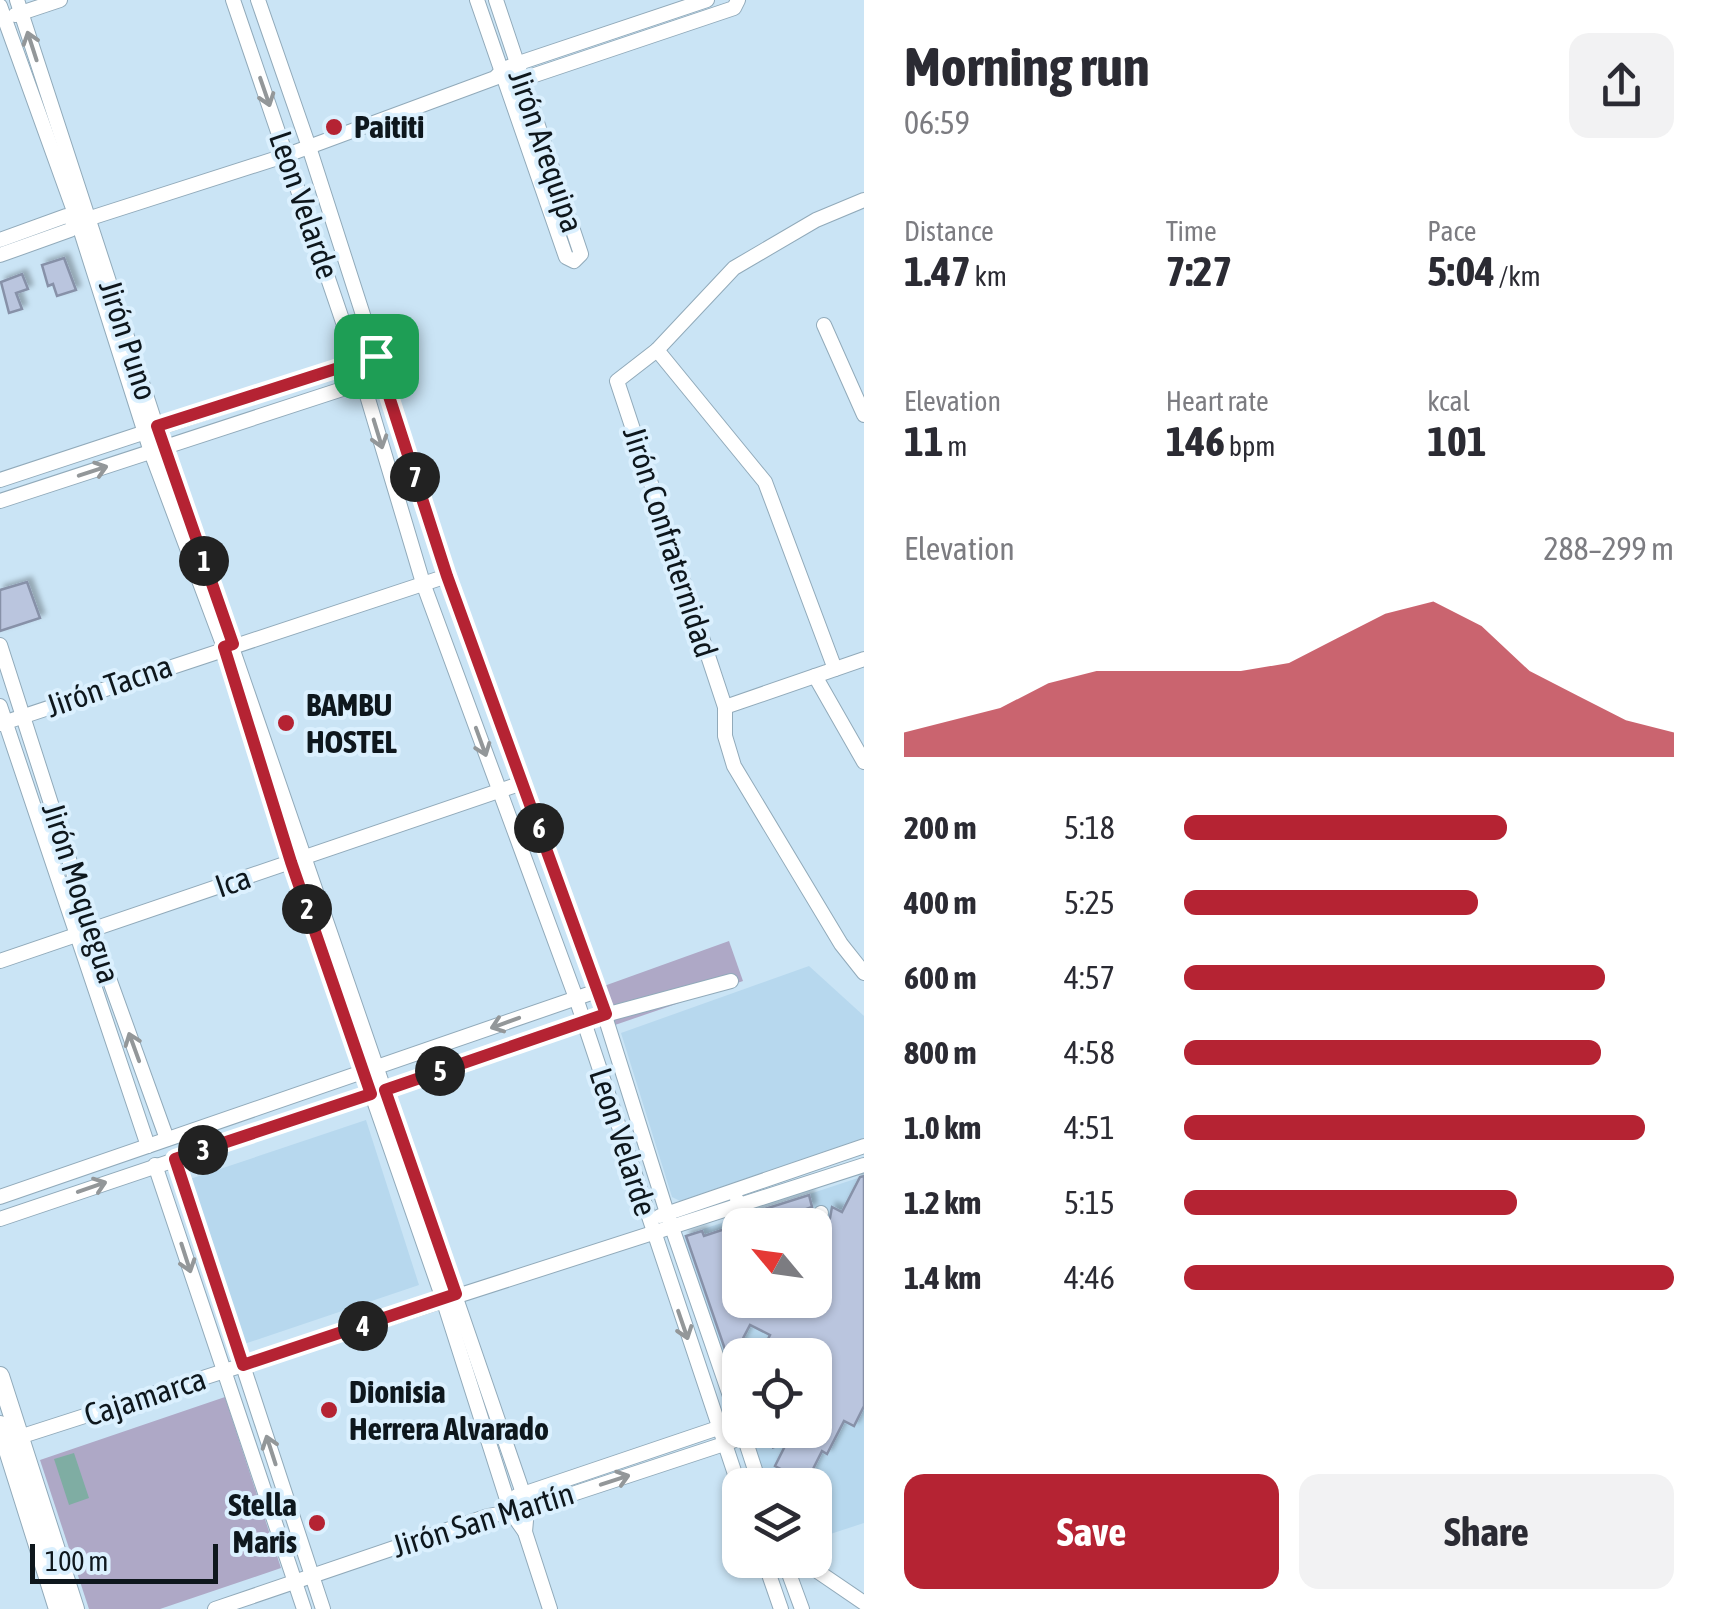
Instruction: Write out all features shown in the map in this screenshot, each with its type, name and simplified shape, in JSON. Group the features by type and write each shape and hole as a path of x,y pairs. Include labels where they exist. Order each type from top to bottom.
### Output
{"main road":[{"path":"0,1376 7,1436 58,1609"},
{"path":"7,1436 75,1609"}],"street":[{"path":"2,9 60,0"},
{"name":"Leon Velarde","path":"233,0 363,382 424,583 576,998 722,1439"},
{"name":"Leon Velarde","path":"258,0 447,576 606,1014 670,1220 722,1368"},
{"name":"Jirón Arequipa","path":"478,0 509,75 580,254 574,260 566,257 509,75 496,0"},
{"path":"0,256 70,230 83,220 287,155 707,0"},
{"path":"509,75 734,8 738,0"},
{"name":"Jirón Puno","path":"19,7 158,449 229,646 298,860 449,1297 523,1493 527,1509 525,1532"},
{"name":"Jirón Puno","path":"2,9 83,220"},
{"name":"Jirón Confraternidad","path":"864,200 816,220 734,268 657,350 616,381 724,707 725,736 734,766 841,944 864,974"},
{"path":"0,240 66,216 83,220"},
{"path":"824,325 864,415"},
{"path":"657,350 765,482 835,670"},
{"path":"0,480 376,356"},
{"path":"0,500 382,376"},
{"name":"Jirón Tacna","path":"3,723 447,576"},
{"name":"Jirón Moquegua","path":"0,645 92,931 167,1139"},
{"path":"724,707 864,659"},
{"path":"815,676 864,762"},
{"name":"Jirón Moquegua","path":"0,706 148,1146"},
{"name":"Ica","path":"0,962 522,782"},
{"path":"0,1219 606,1014 731,981"},
{"path":"0,1197 598,991"},
{"path":"650,1227 734,1190 864,1146"},
{"path":"826,1178 831,1158"},
{"path":"175,1159 323,1609"},
{"path":"670,1220 738,1206 864,1164"},
{"path":"155,1165 304,1609"},
{"path":"734,1190 738,1206"},
{"name":"Cajamarca","path":"7,1436 224,1372 632,1237 650,1227"},
{"name":"Jirón Puno","path":"449,1297 509,1506 525,1532 550,1609"},
{"path":"509,1506 523,1493 722,1428"},
{"name":"Jirón San Martín","path":"215,1609 509,1506 527,1509 722,1445"},
{"path":"770,1578 781,1609"},
{"path":"791,1578 802,1609"},
{"path":"827,1578 864,1603"}],"shaded area":[{"path":"729,941 743,981 615,1025 604,986"},
{"path":"809,966 864,1016 864,1138 680,1201 672,1197 621,1033"},
{"path":"366,1120 419,1285 244,1344 190,1179"},
{"path":"864,1176 864,1523 832,1533 832,1468 759,1468 752,1448 832,1448 832,1338 722,1338 722,1360 679,1237 722,1223 722,1318 832,1318 832,1208 767,1208"},
{"path":"225,1397 281,1568 160,1609 89,1609 40,1460"},
{"path":"74,1453 89,1498 69,1505 54,1459"}],"building":[{"path":"64,258 76,290 57,296 53,284 48,286 42,265"},
{"path":"22,274 28,289 16,293 22,309 9,313 1,282"},
{"path":"27,582 40,618 0,631 0,590"},
{"path":"864,1176 864,1406 854,1426 844,1421 832,1444 832,1338 768,1338 770,1335 750,1325 743,1338 722,1341 686,1236 722,1230 722,1318 832,1318 832,1207 842,1212"},
{"path":"809,1195 812,1207 809,1208 768,1208"},
{"path":"784,1448 830,1448 827,1454 822,1451 814,1468 775,1466"}],"place":[{"name":"Paititi","path":"334,127"},
{"name":"BAMBU HOSTEL","path":"286,723"},
{"name":"Dionisia Herrera Alvarado","path":"329,1410"},
{"name":"Stella Maris","path":"317,1523"}],"route":[{"path":"376,356 447,576 606,1014 385,1090 456,1294 243,1365 175,1159 371,1094 291,862 224,647 233,644 157,426 376,356"}]}
